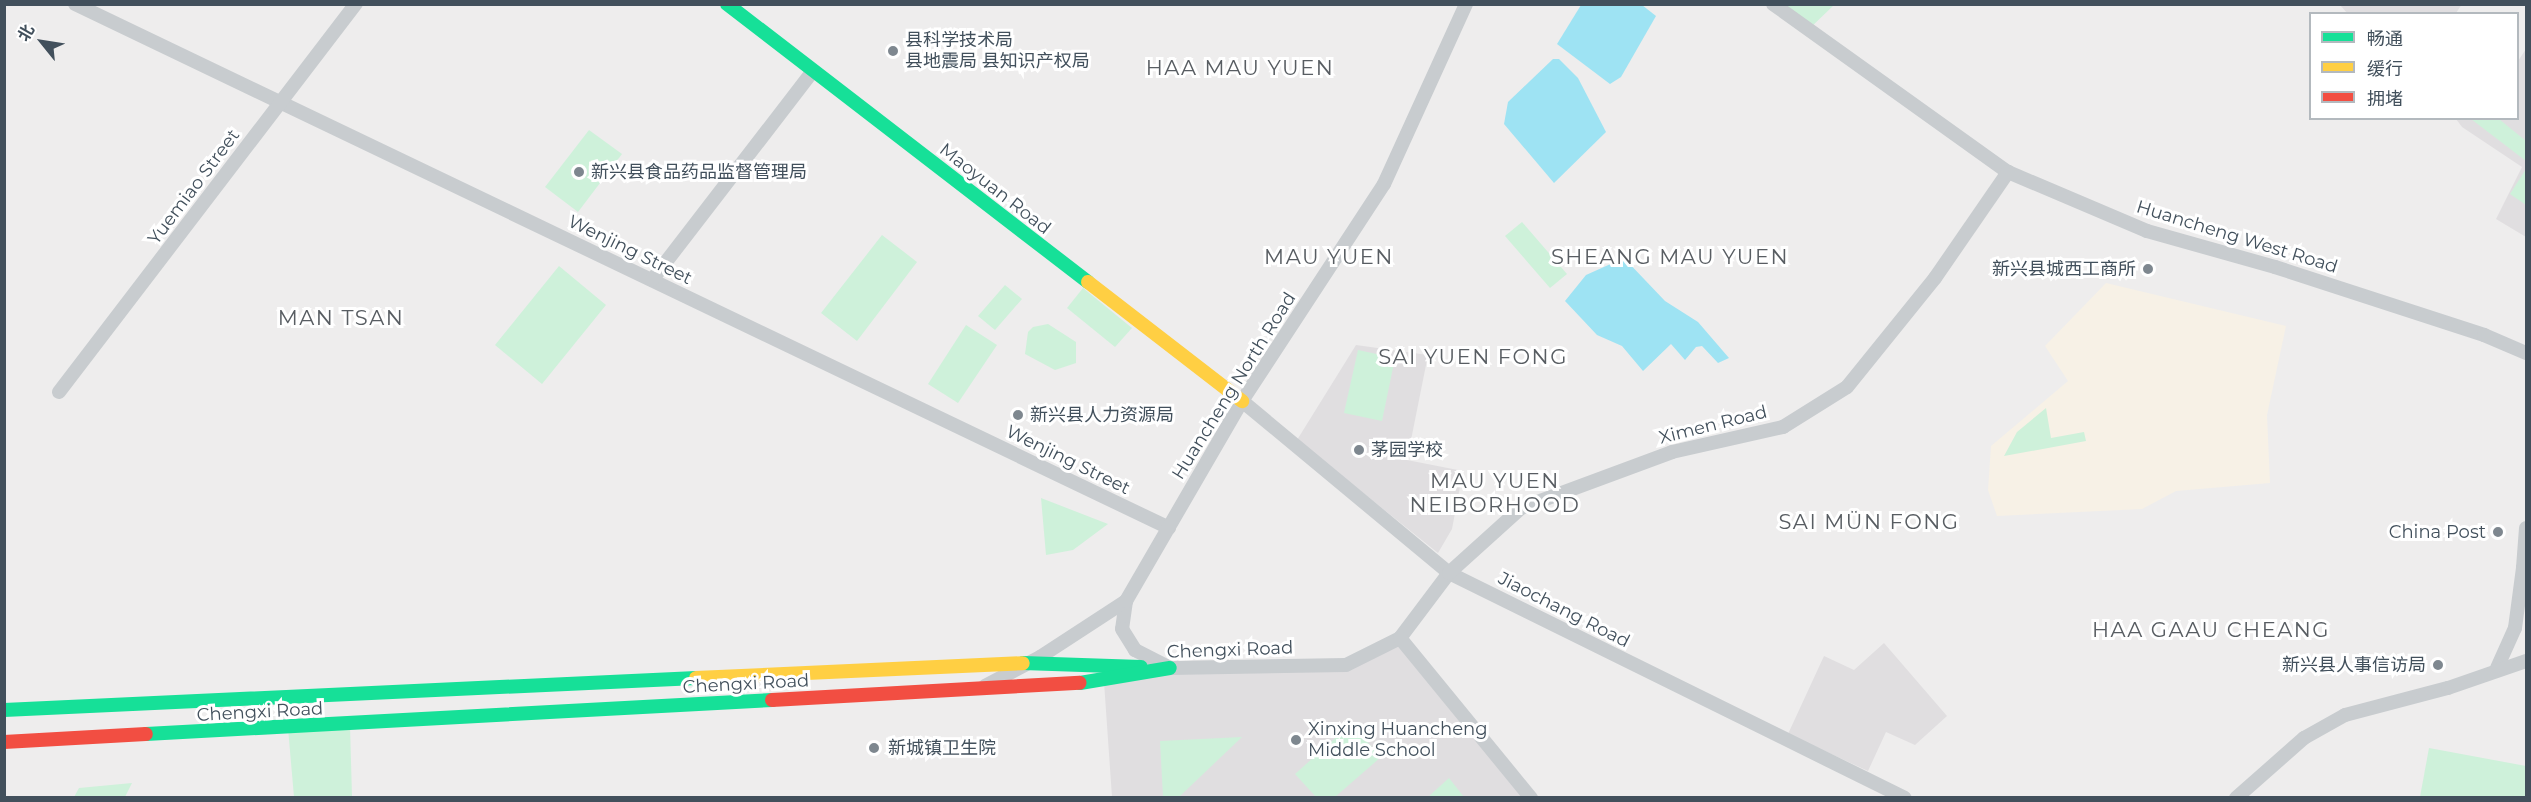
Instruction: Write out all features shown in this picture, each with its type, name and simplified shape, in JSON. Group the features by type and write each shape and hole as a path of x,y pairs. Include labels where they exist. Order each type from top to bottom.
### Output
{"main road":[{"name":"Maoyuan Road","path":"727,4 1242,401"},
{"path":"4,710 1016,663 1170,668"},
{"name":"Chengxi Road","path":"8,743 1104,682 1170,668"}],"street":[{"name":"Wenjing Street","path":"75,4 1169,528"},
{"name":"Yuemiao Street","path":"59,392 356,4"},
{"name":"Huancheng North Road","path":"978,689 1040,657 1126,601 1242,401 1383,184 1466,4"},
{"name":"Huancheng West Road","path":"1773,4 2008,172 2147,231 2462,327 2526,353"},
{"path":"652,280 813,71"},
{"name":"Ximen Road","path":"1449,573 1521,508 1672,452 1782,427 1847,387 1935,278 2008,172"},
{"name":"Jiaochang Road","path":"1242,401 1449,573 1905,798"},
{"path":"2497,668 2516,628 2525,571 2526,528"},
{"name":"Chengxi Road","path":"1170,668 1346,665 1400,638 1449,573"},
{"path":"1126,601 1122,629 1135,650 1170,668"},
{"path":"1400,638 1531,798"},
{"path":"2236,798 2304,738 2345,715 2448,688 2497,668 2526,660"}],"shaded area":[{"path":"2462,4 2457,12 2346,12 2340,5"},
{"path":"2526,49 2526,237 2496,219 2522,167 2462,127 2457,120 2519,120 2519,60"},
{"path":"2106,283 2286,326 2267,415 2270,483 2176,491 2142,509 1997,516 1988,490 1991,446 2068,381 2045,346"},
{"name":"茅园学校","path":"1356,345 1428,355 1407,460 1463,471 1452,529 1438,553 1297,440"},
{"name":"Xinxing Huancheng Middle School","path":"1400,638 1531,797 1112,797 1104,682 1170,668 1346,665"},
{"path":"1884,643 1947,716 1915,745 1886,732 1868,771 1788,734 1824,656 1854,670"}],"green space":[{"path":"1773,5 1834,5 1808,30"},
{"path":"2472,120 2500,120 2526,141 2526,161"},
{"path":"589,130 622,154 578,212 545,187"},
{"path":"2526,169 2526,205 2510,194"},
{"path":"1522,222 1567,274 1550,288 1505,236"},
{"path":"882,235 917,262 857,341 821,313"},
{"path":"559,266 606,305 542,384 495,345"},
{"path":"1005,285 1022,299 995,330 978,316"},
{"path":"1083,288 1132,328 1115,347 1067,308"},
{"path":"1048,324 1076,342 1076,363 1055,370 1025,354 1028,332 1033,327"},
{"path":"966,325 997,345 958,403 928,384"},
{"path":"1358,350 1395,358 1382,421 1344,413"},
{"path":"2046,408 2051,438 2084,432 2086,441 2004,456 2017,432"},
{"path":"1041,498 1108,524 1073,550 1046,555"},
{"path":"1351,724 1381,757 1335,797 1316,797 1295,774"},
{"path":"350,725 352,797 294,797 288,728"},
{"path":"1242,737 1179,797 1163,797 1160,741"},
{"path":"2429,748 2526,766 2526,797 2420,797"},
{"path":"1449,778 1464,797 1428,797"},
{"path":"132,783 125,797 74,797 79,788"}],"water":[{"path":"1581,5 1642,5 1656,16 1621,77 1610,84 1557,44"},
{"path":"1553,59 1559,59 1578,78 1606,132 1554,183 1504,124 1508,102"},
{"path":"1624,258 1665,301 1698,322 1729,358 1718,363 1702,346 1696,347 1685,360 1671,344 1643,371 1622,346 1597,335 1565,301 1586,275"}],"traffic: fast":[{"path":"727,4 1088,282"},
{"path":"1023,663 1141,667"},
{"path":"1080,683 1170,668"},
{"path":"4,710 696,678"},
{"path":"146,734 772,700"}],"traffic: slow":[{"path":"1088,282 1242,401"},
{"path":"696,678 1023,663"}],"traffic: jam":[{"path":"772,700 1080,683"},
{"path":"4,742 146,734"}],"place":[{"name":"县科学技术局 县地震局 县知识产权局","path":"893,51"},
{"name":"新兴县食品药品监督管理局","path":"579,172"},
{"name":"新兴县城西工商所","path":"2148,269"},
{"name":"新兴县人力资源局","path":"1018,415"},
{"name":"茅园学校","path":"1359,450"},
{"name":"China Post","path":"2498,532"},
{"name":"新兴县人事信访局","path":"2438,665"},
{"name":"Xinxing Huancheng Middle School","path":"1296,740"},
{"name":"新城镇卫生院","path":"874,748"}],"district":[{"name":"HAA MAU YUEN","path":"1240,68"},
{"name":"MAU YUEN","path":"1329,257"},
{"name":"SHEANG MAU YUEN","path":"1670,257"},
{"name":"MAN TSAN","path":"341,318"},
{"name":"SAI YUEN FONG","path":"1473,357"},
{"name":"MAU YUEN NEIBORHOOD","path":"1495,493"},
{"name":"SAI MÜN FONG","path":"1869,522"},
{"name":"HAA GAAU CHEANG","path":"2211,630"}]}
